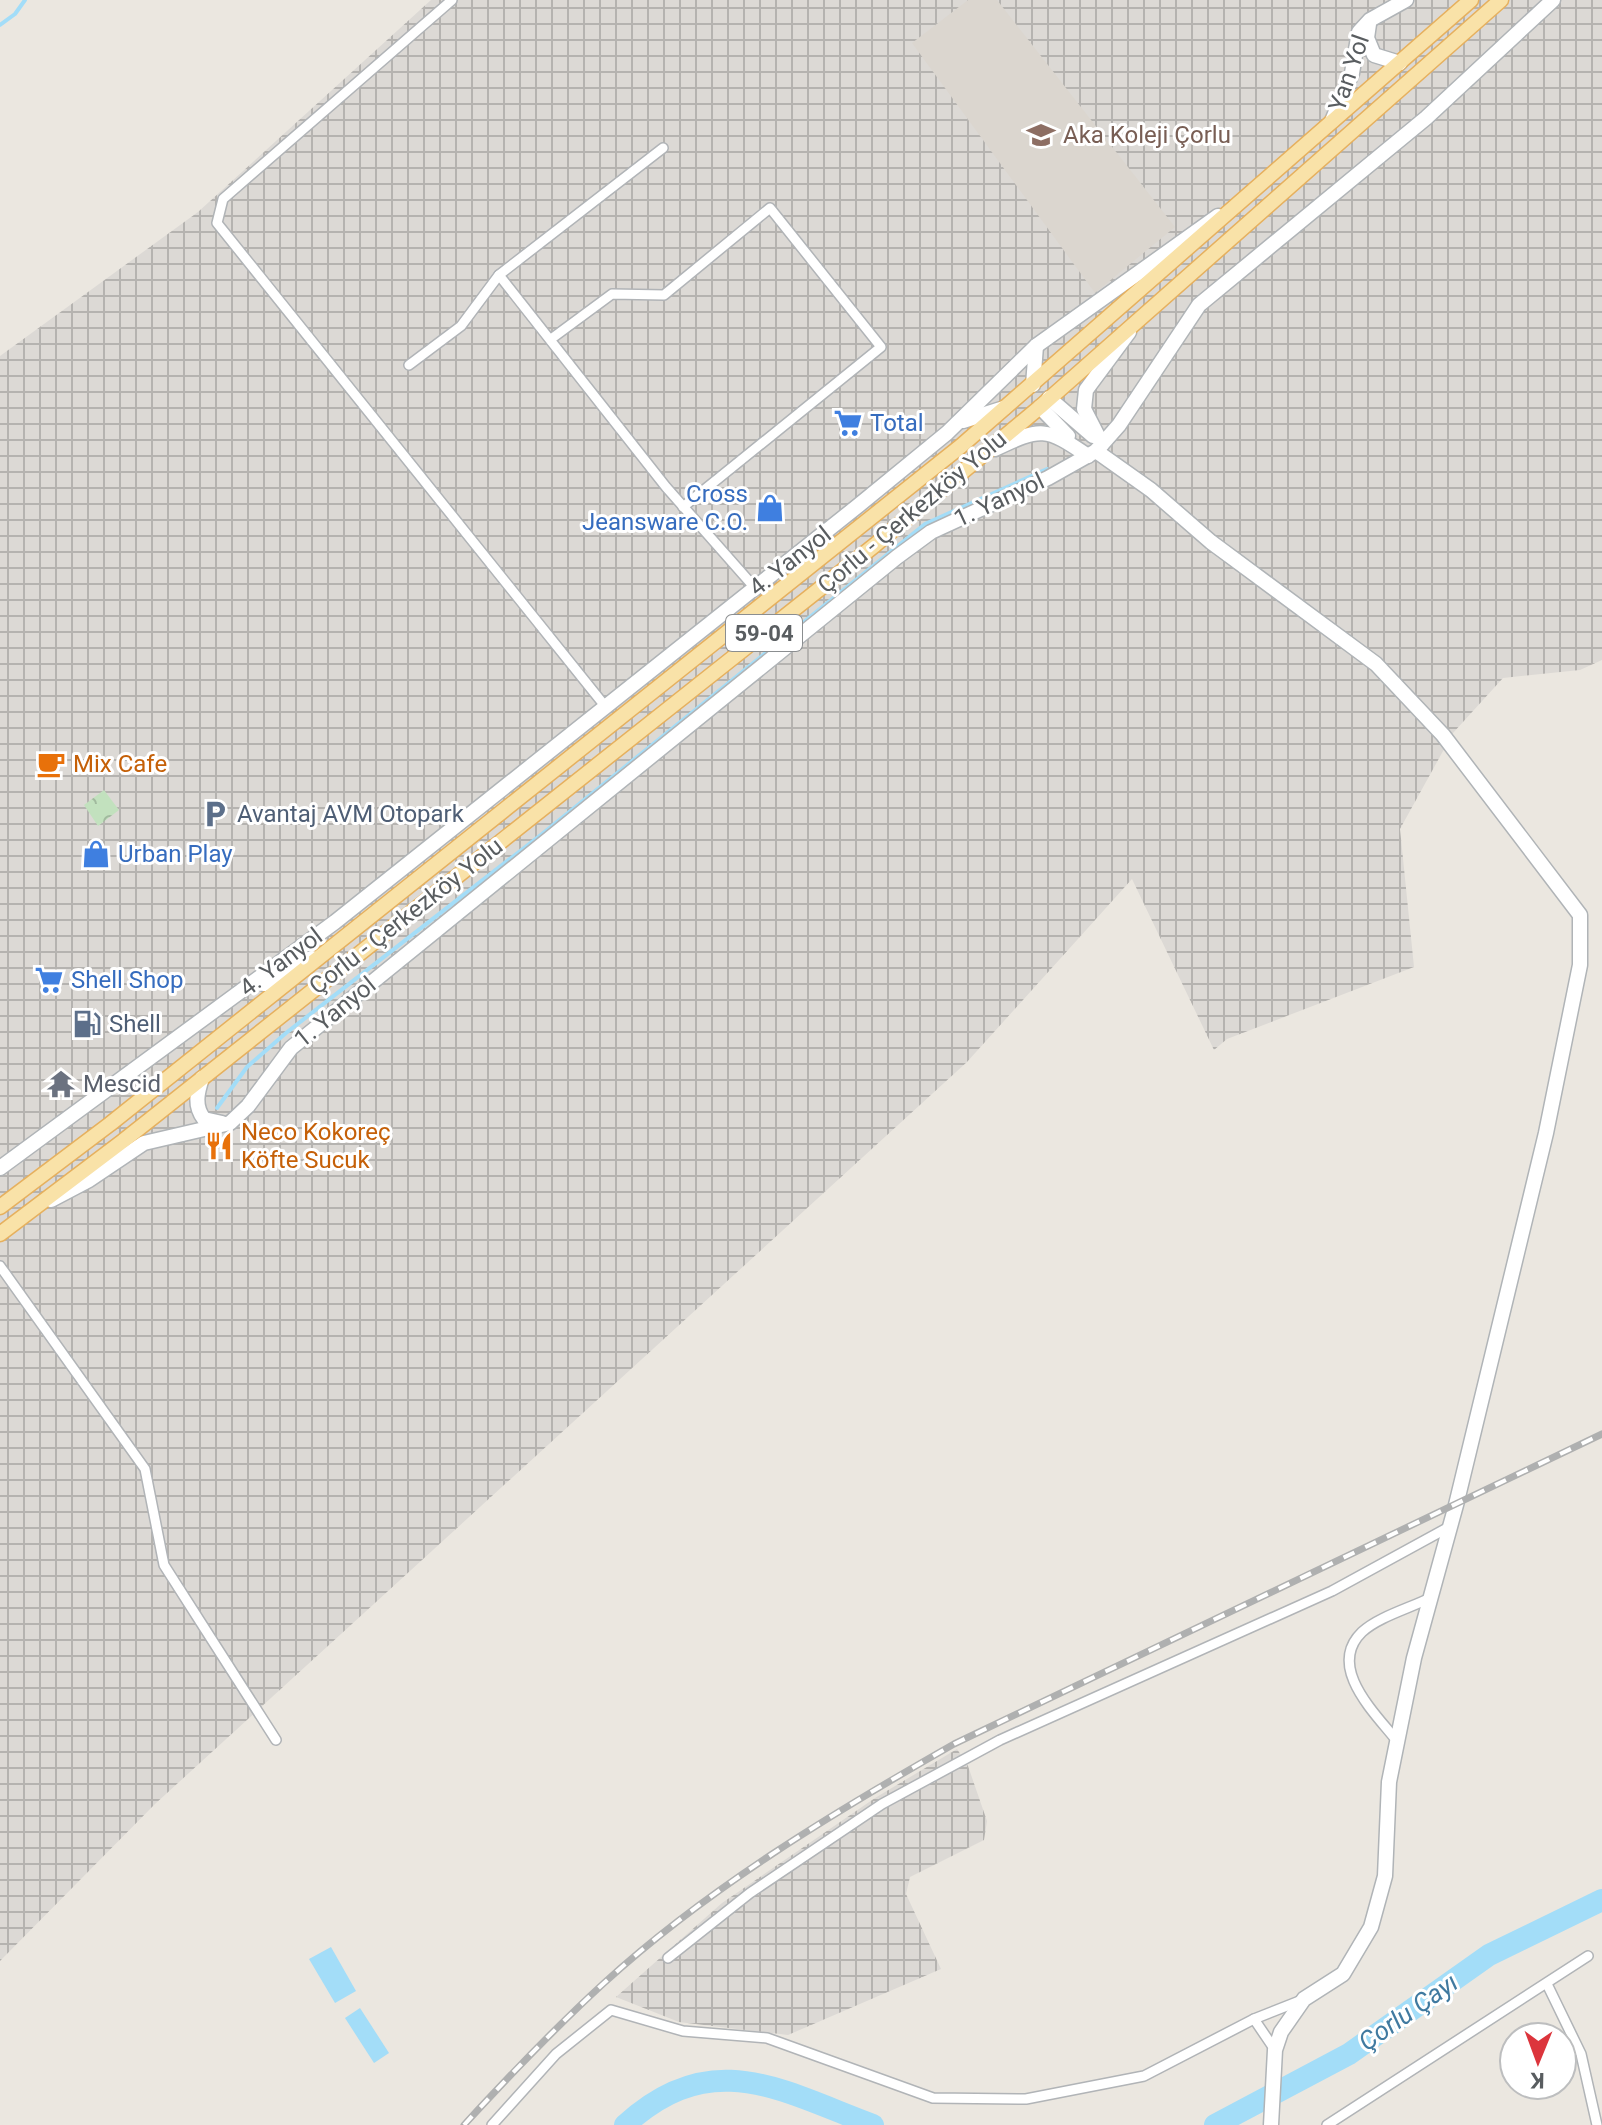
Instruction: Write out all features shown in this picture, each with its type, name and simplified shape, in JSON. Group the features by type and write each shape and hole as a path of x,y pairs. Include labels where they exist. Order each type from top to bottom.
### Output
{"main road":[{"name":"Yan Yol","path":"1332,121 1352,73 1359,32 1370,20 1406,0"},
{"name":"Çorlu - Çerkezköy Yolu","path":"0,1207 849,536 1033,385 1471,0"},
{"name":"Çorlu - Çerkezköy Yolu","path":"0,1234 202,1078 875,545 1044,402 1501,0"},
{"name":"1. Yanyol","path":"230,1123 248,1106 291,1048 897,557 941,527 1095,450 1119,425 1199,305 1426,118 1553,0"},
{"path":"1370,20 1367,38 1374,55 1400,63"},
{"name":"4. Yanyol","path":"227,1003 947,433 1036,346 1193,231 1236,206"},
{"path":"1095,450 1084,409 1086,390 1138,319"},
{"path":"1036,346 1033,385 1044,402 1095,450 1133,476 1211,542 1376,664 1443,735 1580,915 1580,965 1546,1133 1397,1741 1389,1782 1385,1876 1371,1927 1343,1974 1304,1999 1281,2032 1275,2050 1271,2125"},
{"path":"947,433 976,415 1004,408"},
{"path":"980,456 1037,431 1095,450"},
{"path":"0,1168 227,1003 330,949"},
{"path":"202,1078 197,1098 200,1114 211,1122 230,1123"},
{"path":"36,1207 73,1190 144,1143 230,1123"}],"street":[{"path":"452,0 223,199 217,223 605,706"},
{"path":"409,365 461,326 499,275 663,148"},
{"path":"551,339 612,294 664,295 770,208 881,347 683,507"},
{"path":"499,275 683,507 755,588"},
{"path":"0,1266 145,1469 164,1565 276,1740"},
{"path":"668,1958 750,1893 882,1804 1000,1740 1332,1591 1449,1527"},
{"path":"1397,1741 1351,1677 1350,1649 1363,1631 1430,1598"},
{"path":"1327,2125 1588,1956"},
{"path":"1547,1984 1581,2054 1597,2125"},
{"path":"492,2125 556,2054 611,2010 683,2031 767,2038 933,2098 1026,2099 1144,2076 1254,2019 1304,1999"},
{"path":"1254,2019 1275,2050"}],"shaded area":[{"path":"431,0 1602,0 1602,660 1580,670 1503,678 1453,733 1400,829 1414,967 1227,1039 1214,1050 1132,879 967,1062 155,1804 0,1961 0,356 198,212"},
{"name":"Aka Koleji Çorlu","path":"968,0 997,0 1175,227 1095,293 912,43"},
{"path":"957,1749 968,1766 987,1821 984,1840 910,1877 906,1894 941,1969 788,2035 679,2022 616,1997 722,1903 875,1798"}],"green space":[{"path":"104,790 119,810 98,826 84,805"}],"water":[{"path":"331,1947 356,1991 335,2003 309,1959"},
{"path":"360,2008 389,2053 374,2063 345,2018"}],"waterway":[{"path":"0,25 15,14 25,0"},
{"path":"217,1108 247,1067 286,1033 542,834 925,524 1047,469"},
{"name":"Çorlu Çayı","path":"1215,2125 1349,2054 1489,1955 1602,1900"},
{"name":"Çorlu Çayı","path":"625,2125 657,2101 688,2086 717,2081 747,2082 777,2089 873,2125"}],"railway":[{"path":"464,2125 568,2017 644,1948 729,1884 863,1797 954,1744 1602,1434"}],"place":[{"name":"Aka Koleji Çorlu","path":"1041,135"},
{"name":"Total","path":"848,423"},
{"name":"Cross Jeansware C.O.","path":"770,508"},
{"name":"Mix Cafe","path":"51,764"},
{"name":"Avantaj AVM Otopark","path":"215,814"},
{"name":"Urban Play","path":"96,854"},
{"name":"Shell Shop","path":"49,980"},
{"name":"Shell","path":"87,1024"},
{"name":"Mescid","path":"61,1084"},
{"name":"Neco Kokoreç Köfte Sucuk","path":"219,1146"}]}
